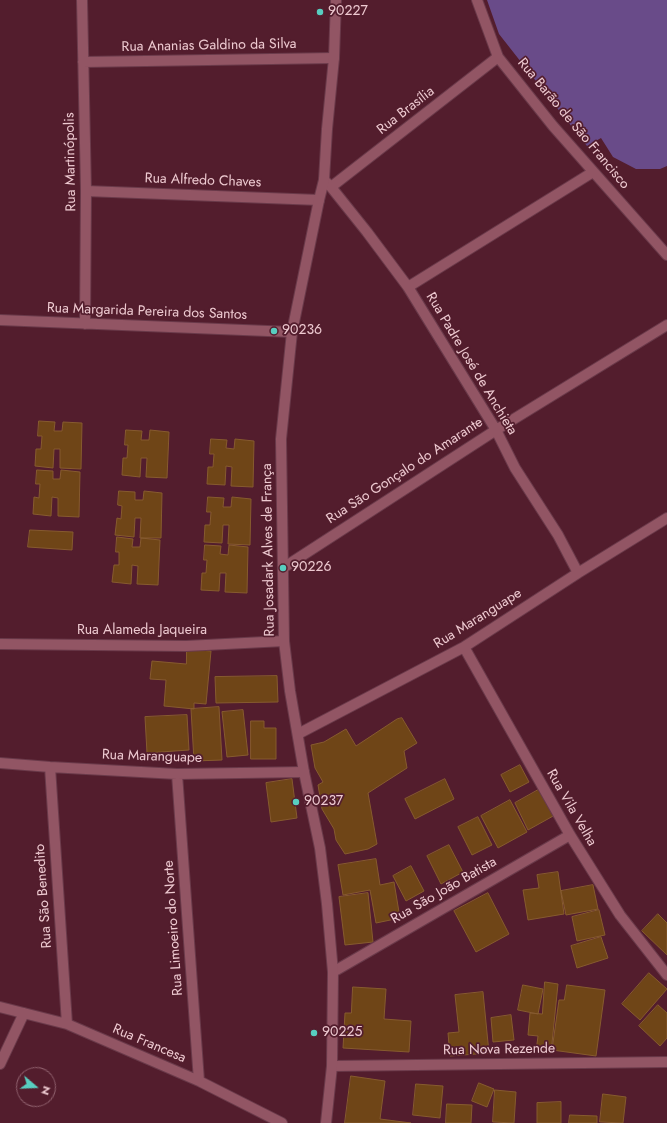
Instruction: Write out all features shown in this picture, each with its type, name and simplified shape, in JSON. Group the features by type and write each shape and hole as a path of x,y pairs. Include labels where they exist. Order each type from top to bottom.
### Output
{"street":[{"name":"Rua Martinópolis","path":"82,0 86,191 85,324"},
{"name":"Rua Josadark Alves de França","path":"326,1123 332,1066 332,972 327,904 320,848 304,772 290,691 284,641 281,439 292,332 319,200 328,183 327,129 334,58 336,0"},
{"name":"Rua Barão de São Francisco","path":"477,0 498,57 553,126 667,255"},
{"name":"Rua Brasília","path":"328,183 498,57"},
{"name":"Rua Ananias Galdino da Silva","path":"83,62 334,58"},
{"path":"408,287 593,172"},
{"name":"Rua Padre José de Anchieta","path":"328,183 408,287 496,430 515,468 558,535 578,573"},
{"name":"Rua Alfredo Chaves","path":"86,191 319,200"},
{"name":"Rua Margarida Pereira dos Santos","path":"0,320 292,332"},
{"name":"Rua São Gonçalo do Amarante","path":"282,568 496,430 667,325"},
{"name":"Rua Maranguape","path":"298,734 464,647 578,573 667,518"},
{"name":"Rua Alameda Jaqueira","path":"0,644 186,646 284,641"},
{"name":"Rua Vila Velha","path":"464,647 570,835 620,915 667,975"},
{"name":"Rua Maranguape","path":"0,763 177,774 304,772"},
{"name":"Rua São Benedito","path":"50,767 67,1024"},
{"name":"Rua Limoeiro do Norte","path":"177,774 199,1081"},
{"name":"Rua São João Batista","path":"332,972 570,835"},
{"name":"Rua Francesa","path":"0,1007 67,1024 199,1081 282,1123"},
{"path":"0,1064 24,1013"},
{"name":"Rua Nova Rezende","path":"332,1066 667,1062"}],"shaded area":[{"path":"487,0 667,0 667,166 660,169 636,169 613,157 601,138 587,146 499,34"}],"building":[{"path":"39,421 55,422 54,431 62,431 63,422 82,423 81,469 60,468 60,449 54,449 53,468 35,466 36,449 41,449 42,436 38,436"},
{"path":"126,430 142,431 141,440 149,440 150,430 169,432 167,478 146,477 147,458 141,458 140,477 122,475 123,458 127,458 128,445 125,445"},
{"path":"211,439 227,440 226,448 234,449 235,439 254,441 253,487 231,486 232,467 226,466 225,485 207,484 208,467 213,467 214,454 210,454"},
{"path":"37,470 53,471 53,479 60,479 61,470 80,472 79,517 58,516 58,498 52,497 51,516 33,514 34,497 39,498 40,484 36,484"},
{"path":"119,491 135,492 135,500 143,500 144,491 162,493 161,538 140,538 141,518 135,518 134,537 115,535 117,518 121,519 122,506 118,505"},
{"path":"208,497 224,498 223,507 231,507 232,497 251,499 250,545 228,544 229,525 223,525 222,543 204,542 205,525 210,525 211,512 207,512"},
{"path":"30,530 73,532 72,550 28,547"},
{"path":"117,537 133,539 132,547 140,547 141,538 160,540 158,585 137,584 138,566 132,565 131,584 112,582 114,565 119,565 119,552 116,552"},
{"path":"205,545 221,546 220,554 228,555 229,545 248,547 247,593 225,592 226,573 220,573 219,591 201,590 202,573 206,573 207,560 204,560"},
{"path":"187,649 211,651 206,704 194,703 194,709 164,706 166,680 150,679 152,661 186,664"},
{"path":"277,676 278,702 216,703 215,677"},
{"path":"219,707 222,760 194,761 191,709"},
{"path":"243,710 248,755 227,757 222,712"},
{"path":"187,715 189,750 147,753 145,717"},
{"path":"402,718 417,743 404,751 407,768 368,793 377,844 368,849 345,854 336,840 334,829 322,809 318,785 323,782 315,768 311,745 324,742 346,729 356,746 397,719"},
{"path":"251,721 264,721 264,728 276,728 276,759 251,759"},
{"path":"520,765 529,782 510,792 501,775"},
{"path":"292,779 297,818 271,822 266,783"},
{"path":"445,779 454,799 415,819 405,799"},
{"path":"540,789 555,815 528,830 515,803"},
{"path":"510,800 527,832 498,848 481,816"},
{"path":"478,817 492,845 472,855 458,827"},
{"path":"449,845 463,872 441,884 427,856"},
{"path":"376,859 380,885 394,882 400,918 376,923 370,890 343,895 338,865"},
{"path":"411,866 424,891 406,901 393,876"},
{"path":"558,872 564,914 528,920 523,890 539,888 537,875"},
{"path":"593,885 598,909 566,915 561,891"},
{"path":"368,893 373,942 345,945 339,897"},
{"path":"488,893 509,934 476,952 454,911"},
{"path":"599,910 605,935 577,941 572,917"},
{"path":"658,914 667,923 667,955 642,931"},
{"path":"601,937 608,958 577,968 571,946"},
{"path":"649,973 667,989 640,1020 622,1004"},
{"path":"545,982 558,984 551,1053 536,1052 538,1036 528,1035 530,1013 542,1014"},
{"path":"523,985 543,989 538,1014 518,1010"},
{"path":"567,985 605,990 596,1056 552,1050 559,1000 564,1000"},
{"path":"353,987 386,989 384,1019 411,1021 409,1052 343,1048 345,1013 351,1013"},
{"path":"483,992 489,1053 450,1056 448,1033 459,1032 455,995"},
{"path":"658,1005 667,1013 667,1038 660,1046 639,1026"},
{"path":"511,1015 514,1040 493,1042 491,1018"},
{"path":"351,1076 385,1081 380,1119 411,1123 345,1123"},
{"path":"479,1083 494,1089 487,1107 472,1101"},
{"path":"416,1084 443,1086 440,1118 413,1115"},
{"path":"495,1090 516,1092 514,1123 493,1122"},
{"path":"603,1094 626,1097 623,1123 600,1122"},
{"path":"561,1102 561,1123 537,1123 537,1103"},
{"path":"447,1104 472,1105 471,1123 446,1123"},
{"path":"570,1115 597,1116 597,1123 569,1123"}],"place":[{"name":"90227","path":"320,12"},
{"name":"90236","path":"274,331"},
{"name":"90226","path":"283,568"},
{"name":"90237","path":"296,802"},
{"name":"90225","path":"314,1033"}]}
